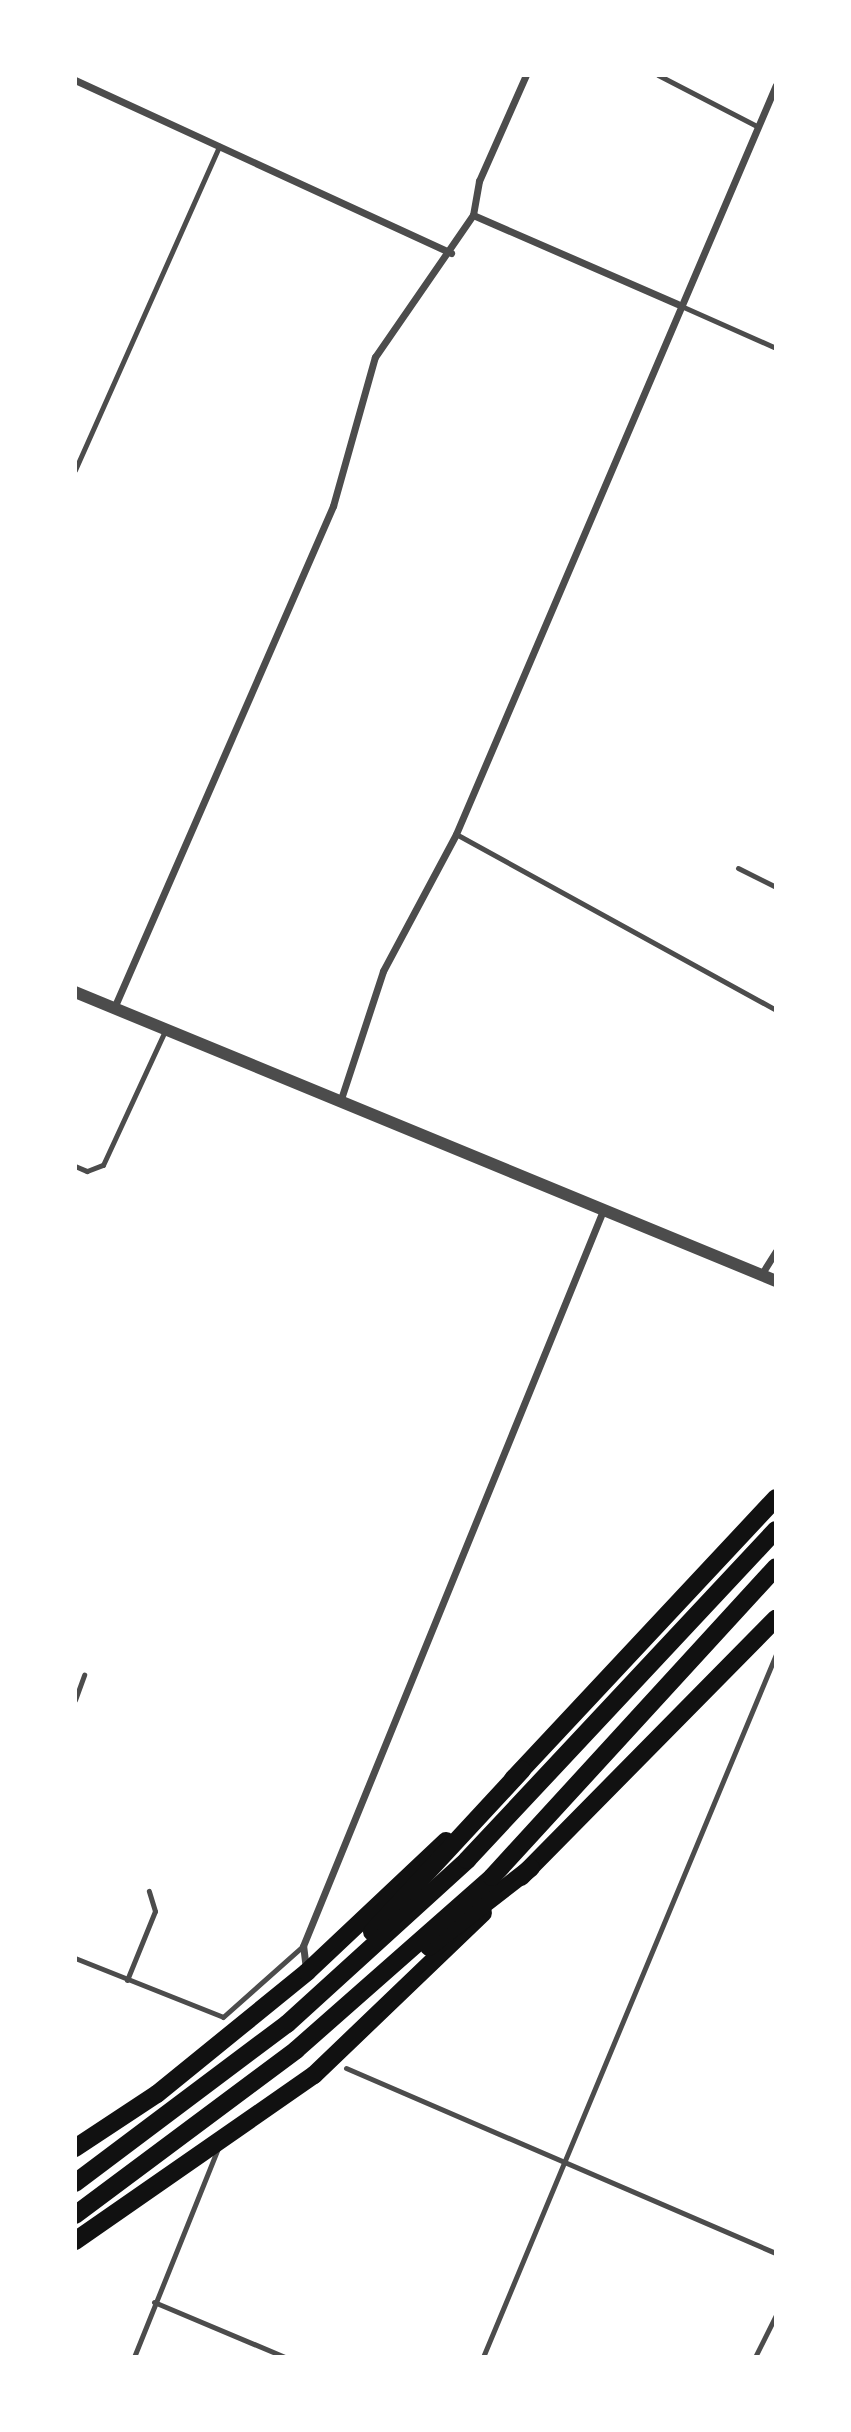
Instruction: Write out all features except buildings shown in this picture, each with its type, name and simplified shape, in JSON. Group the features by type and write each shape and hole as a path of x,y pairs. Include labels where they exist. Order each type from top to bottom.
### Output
{"main road":[{"path":"287,2024 522,1770 671,1603 776,1498"},
{"path":"75,2183 287,2024 467,1860 776,1530"},
{"path":"296,2050 492,1877 776,1567"},
{"path":"75,2241 314,2075 531,1868 776,1618"},
{"path":"75,2148 157,2094 307,1972 522,1770"},
{"path":"75,2215 296,2050 531,1868"}],"street":[{"path":"114,1008 334,506 375,357 451,253 473,215 479,181 526,75"},
{"path":"75,80 451,253"},
{"path":"340,1103 383,971 456,834 678,304 776,85"},
{"path":"473,215 678,304"},
{"path":"75,992 602,1213 776,1281"},
{"path":"307,1972 303,1946 602,1213"},
{"path":"761,1275 776,1251"}],"lane":[{"path":"658,75 757,126"},
{"path":"75,470 219,146"},
{"path":"678,304 776,348"},
{"path":"456,834 776,1010"},
{"path":"738,868 776,887"},
{"path":"75,1166 87,1171 103,1165 165,1031"},
{"path":"484,2357 563,2158 776,1654"},
{"path":"75,1700 83,1675"},
{"path":"127,1980 155,1912 149,1891"},
{"path":"75,1958 223,2017 303,1946"},
{"path":"346,2068 563,2158 776,2253"},
{"path":"134,2357 221,2142"},
{"path":"154,2302 285,2357"},
{"path":"755,2357 776,2315"}]}
